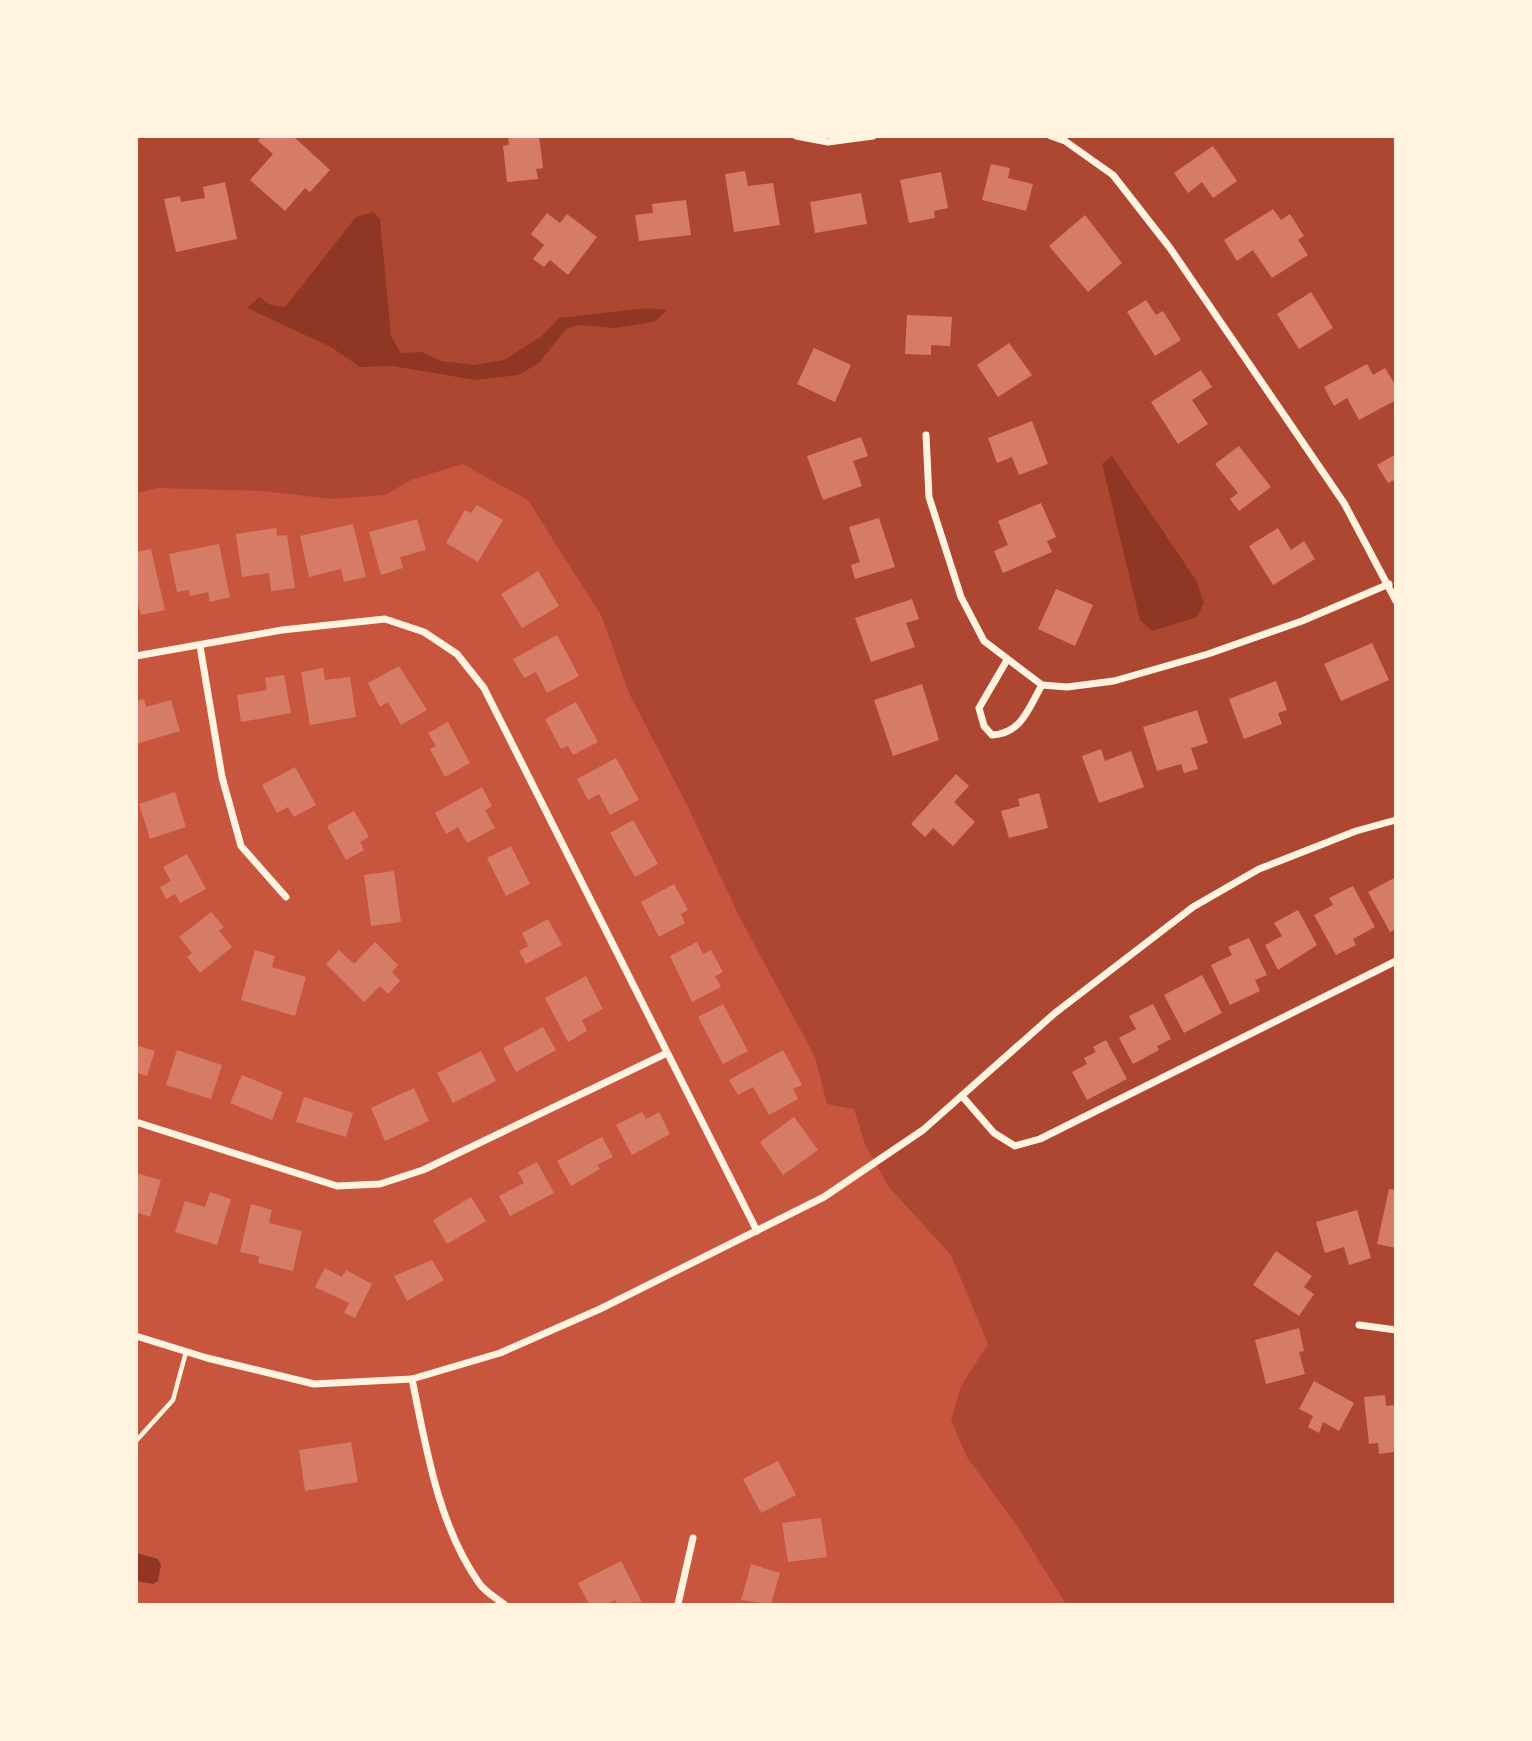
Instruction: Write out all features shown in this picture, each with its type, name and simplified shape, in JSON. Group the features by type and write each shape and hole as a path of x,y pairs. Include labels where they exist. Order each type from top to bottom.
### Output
{"street":[{"path":"796,136 828,142 873,136"},
{"path":"1051,136 1065,141 1113,175 1171,248 1344,503 1389,584 1395,601"},
{"path":"926,435 929,498 961,597 984,641 1042,685 1067,687 1114,681 1208,654 1302,621 1389,584"},
{"path":"136,656 282,629 386,619 424,632 457,654 484,688 757,1231"},
{"path":"200,646 222,778 241,846 286,897"},
{"path":"1007,660 979,708 984,726 992,735 1006,734 1018,727 1042,685"},
{"path":"136,1336 186,1352 314,1384 377,1383 412,1379 500,1353 600,1309 824,1197 923,1130 1055,1013 1194,907 1259,869 1356,831 1395,820"},
{"path":"962,1096 994,1133 1015,1146 1040,1139 1395,961"},
{"path":"136,1122 337,1186 380,1184 423,1170 667,1053"},
{"path":"1359,1325 1395,1330"},
{"path":"412,1379 430,1465 454,1535 480,1585 504,1605"},
{"path":"678,1605 693,1538"}],"lane":[{"path":"136,1441 173,1400 186,1352"}],"shaded area":[{"path":"136,137 1395,137 1395,1604 1066,1604 1017,1526 967,1457 951,1420 961,1386 988,1344 951,1255 888,1186 865,1144 854,1109 827,1104 815,1057 739,916 687,805 628,691 602,617 528,500 462,464 411,480 385,495 331,499 263,491 158,488 137,493"},
{"path":"373,212 380,219 391,336 401,353 421,352 441,361 474,365 504,360 542,336 559,318 648,308 667,310 654,322 614,328 579,325 566,329 539,363 518,375 475,380 393,366 360,367 331,347 247,308 259,297 271,305 285,307 356,217"},
{"path":"1112,456 1196,580 1204,603 1197,617 1152,631 1140,620 1102,464"},
{"path":"136,1553 158,1559 161,1565 158,1581 153,1584 137,1581"}],"building":[{"path":"262,136 293,136 330,170 310,192 305,188 285,211 250,180 273,154 258,141"},
{"path":"508,136 539,136 543,168 536,169 538,179 507,182 503,146 509,145"},
{"path":"1213,146 1237,181 1213,198 1202,182 1188,193 1174,173"},
{"path":"991,164 1010,168 1008,178 1033,184 1026,211 982,200"},
{"path":"745,171 748,186 773,183 780,225 734,232 725,174"},
{"path":"941,172 948,208 934,211 935,218 909,223 900,180"},
{"path":"225,182 237,239 176,252 164,199 180,196 181,202 205,198 203,187"},
{"path":"861,193 867,224 815,233 810,202"},
{"path":"686,200 691,235 639,241 635,215 653,213 652,204"},
{"path":"1273,209 1281,220 1290,214 1304,236 1298,240 1308,255 1272,278 1253,250 1237,261 1224,240"},
{"path":"547,213 560,223 567,214 597,237 568,275 550,260 544,267 533,259 544,245 531,234"},
{"path":"1085,215 1122,263 1088,292 1049,246"},
{"path":"1311,292 1333,328 1299,349 1277,314"},
{"path":"1146,300 1156,315 1163,311 1181,340 1155,356 1127,312"},
{"path":"907,315 952,317 950,346 931,345 931,355 905,354"},
{"path":"1009,343 1032,375 998,397 977,365"},
{"path":"814,348 851,365 835,402 797,384"},
{"path":"1367,364 1373,375 1385,368 1396,386 1396,400 1359,420 1347,398 1334,406 1324,387"},
{"path":"1201,370 1212,387 1192,400 1208,424 1178,444 1151,402"},
{"path":"1032,421 1048,464 1019,475 1012,457 997,463 988,438"},
{"path":"861,437 868,456 853,461 862,486 823,500 807,456"},
{"path":"1239,446 1271,487 1239,511 1230,499 1238,493 1215,464"},
{"path":"1396,454 1396,479 1388,483 1377,465"},
{"path":"1041,503 1056,537 1047,541 1052,552 1003,573 994,551 1008,545 998,521"},
{"path":"477,505 503,520 478,562 446,543 465,510 471,513"},
{"path":"879,518 895,567 855,579 851,565 860,562 849,527"},
{"path":"417,519 426,550 400,557 403,568 381,575 369,532"},
{"path":"353,524 366,577 344,582 341,569 309,577 300,536"},
{"path":"276,528 277,536 287,535 295,588 271,591 269,573 242,577 236,534"},
{"path":"1278,528 1291,550 1304,541 1315,559 1273,585 1249,546"},
{"path":"219,544 230,597 210,602 208,592 190,596 189,590 177,592 169,554"},
{"path":"151,549 165,610 141,615 136,595 136,552"},
{"path":"538,571 559,606 522,628 501,594"},
{"path":"1056,589 1093,605 1075,646 1038,629"},
{"path":"912,599 919,619 906,623 915,647 871,662 855,618"},
{"path":"557,635 579,676 547,693 536,672 524,678 513,659"},
{"path":"1372,643 1389,680 1341,701 1324,664"},
{"path":"399,666 427,710 401,725 388,702 380,707 368,683"},
{"path":"323,668 325,680 350,677 356,717 310,725 301,672"},
{"path":"284,675 291,713 241,722 237,695 267,690 265,678"},
{"path":"1276,681 1287,710 1278,713 1282,724 1244,739 1229,699"},
{"path":"922,684 939,740 893,756 874,700"},
{"path":"144,699 146,707 171,700 180,731 136,744 136,701"},
{"path":"576,702 598,742 573,755 568,746 561,749 545,719"},
{"path":"1197,710 1208,743 1191,748 1198,769 1184,773 1181,764 1157,771 1143,727"},
{"path":"448,722 470,763 445,777 430,749 436,746 428,733"},
{"path":"1101,749 1105,761 1131,751 1144,787 1099,803 1082,756"},
{"path":"616,758 639,800 610,815 599,794 588,800 577,779"},
{"path":"295,767 316,805 294,817 288,807 277,813 262,785"},
{"path":"956,774 969,786 954,802 975,822 953,846 933,828 925,837 911,824"},
{"path":"482,787 492,806 485,810 495,828 467,843 458,827 446,834 435,813"},
{"path":"175,792 186,827 150,839 139,804"},
{"path":"1039,793 1048,828 1009,838 1001,811 1020,806 1018,799"},
{"path":"354,811 369,837 360,842 364,850 346,860 327,826"},
{"path":"633,820 658,864 635,877 610,833"},
{"path":"511,846 530,884 506,896 487,858"},
{"path":"187,854 206,889 180,903 175,894 166,899 160,887 171,881 163,867"},
{"path":"394,871 401,922 371,926 364,875"},
{"path":"1396,877 1396,929 1390,932 1368,892"},
{"path":"674,884 688,910 681,914 685,923 659,937 641,902"},
{"path":"1353,886 1375,927 1353,939 1356,945 1336,955 1314,915 1333,905 1329,898"},
{"path":"1298,910 1317,945 1278,970 1265,945 1282,936 1274,923"},
{"path":"211,912 224,927 219,931 232,947 200,973 187,957 192,953 179,937"},
{"path":"548,919 562,945 526,964 519,951 528,946 522,933"},
{"path":"1249,938 1267,975 1255,980 1260,991 1230,1005 1211,965 1232,955 1228,947"},
{"path":"375,942 398,965 392,972 400,981 388,994 380,986 364,1002 326,964 339,950 354,964"},
{"path":"697,942 703,954 711,950 723,972 715,976 721,987 692,1002 670,956"},
{"path":"255,950 275,956 272,967 306,977 295,1016 241,1000"},
{"path":"1202,975 1222,1013 1184,1033 1164,995"},
{"path":"586,976 603,1009 582,1020 587,1031 568,1042 545,998"},
{"path":"723,1004 748,1051 723,1064 698,1017"},
{"path":"1153,1004 1171,1039 1157,1046 1159,1050 1133,1064 1119,1038 1136,1029 1129,1016"},
{"path":"543,1027 556,1050 516,1072 503,1048"},
{"path":"1106,1040 1127,1079 1087,1100 1072,1072 1087,1064 1084,1058 1096,1052 1093,1047"},
{"path":"136,1045 155,1051 147,1076 136,1073"},
{"path":"177,1050 222,1065 211,1099 166,1085"},
{"path":"783,1050 802,1085 793,1089 798,1099 769,1115 753,1087 738,1095 729,1080"},
{"path":"481,1051 496,1081 453,1103 437,1073"},
{"path":"242,1075 283,1092 272,1120 230,1103"},
{"path":"414,1088 429,1121 385,1141 371,1108"},
{"path":"304,1097 353,1113 346,1137 296,1122"},
{"path":"642,1112 646,1119 659,1112 670,1134 632,1155 616,1125"},
{"path":"794,1117 818,1150 783,1175 760,1142"},
{"path":"602,1137 613,1157 597,1165 600,1169 571,1186 557,1161"},
{"path":"537,1162 554,1193 510,1216 499,1196 524,1183 518,1172"},
{"path":"136,1173 161,1180 150,1217 136,1212"},
{"path":"1389,1189 1396,1190 1396,1248 1377,1244"},
{"path":"210,1192 231,1199 217,1245 175,1232 185,1201 205,1207"},
{"path":"471,1197 486,1221 447,1244 433,1220"},
{"path":"251,1204 272,1210 269,1223 302,1231 293,1271 258,1263 259,1256 240,1252"},
{"path":"1357,1210 1371,1258 1349,1265 1344,1247 1325,1253 1316,1222"},
{"path":"1276,1251 1312,1276 1304,1287 1314,1294 1299,1316 1253,1285"},
{"path":"432,1260 444,1280 407,1301 394,1276"},
{"path":"325,1268 342,1277 346,1270 372,1284 355,1318 344,1313 349,1303 315,1287"},
{"path":"1299,1328 1304,1351 1299,1352 1305,1374 1266,1384 1255,1340"},
{"path":"1314,1381 1354,1403 1339,1431 1323,1422 1319,1433 1308,1427 1313,1416 1299,1409"},
{"path":"1385,1395 1386,1406 1396,1405 1396,1445 1394,1452 1379,1454 1378,1443 1369,1444 1364,1397"},
{"path":"351,1442 358,1482 305,1491 299,1450"},
{"path":"778,1461 796,1495 761,1513 743,1479"},
{"path":"821,1518 827,1557 788,1562 782,1523"},
{"path":"621,1561 642,1602 618,1604 615,1600 607,1604 589,1604 578,1583"},
{"path":"751,1564 780,1573 771,1604 741,1600"}]}
